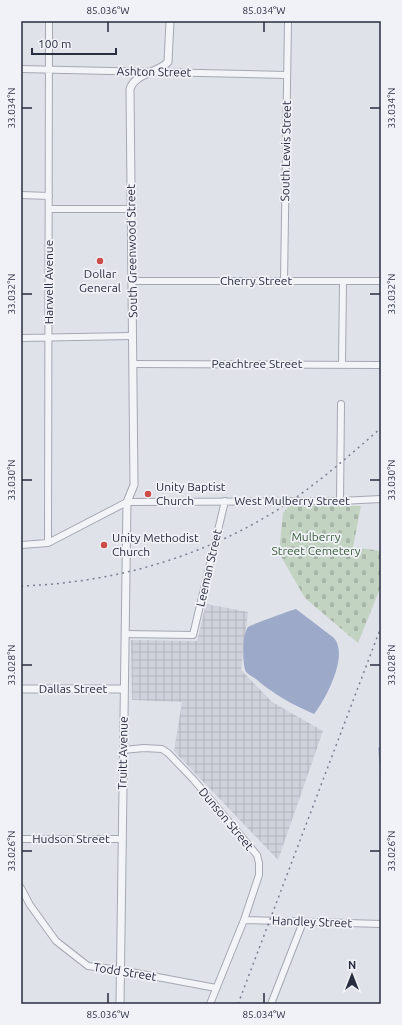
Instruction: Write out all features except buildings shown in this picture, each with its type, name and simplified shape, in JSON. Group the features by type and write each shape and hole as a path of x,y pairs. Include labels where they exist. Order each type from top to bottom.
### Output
{"street":[{"name":"Harwell Avenue","path":"48,543 49,21"},
{"name":"South Greenwood Street","path":"127,502 134,486 130,89 136,80 165,65 169,60 170,21"},
{"name":"South Lewis Street","path":"284,281 288,21"},
{"name":"Ashton Street","path":"21,70 287,75"},
{"path":"21,195 49,196"},
{"path":"49,210 131,209"},
{"name":"Cherry Street","path":"132,281 381,281"},
{"path":"342,364 343,281"},
{"path":"21,338 132,336"},
{"name":"Peachtree Street","path":"133,364 381,365"},
{"path":"340,404 340,501"},
{"name":"West Mulberry Street","path":"21,545 48,543 127,502 340,501 381,499"},
{"name":"Leeman Street","path":"125,634 193,635 225,501"},
{"name":"Truitt Avenue","path":"120,1004 127,502"},
{"name":"Dallas Street","path":"21,690 124,689"},
{"name":"Dunson Street","path":"123,750 144,748 162,749 168,753 193,779 257,855 260,863 259,875 244,920 210,1004"},
{"name":"Hudson Street","path":"21,839 122,839"},
{"name":"Todd Street","path":"21,888 30,905 56,941 88,966 120,970 216,988"},
{"name":"Handley Street","path":"244,920 381,924"},
{"path":"272,1004 303,922"}],"shaded area":[{"path":"206,604 248,612 241,670 272,702 323,731 278,860 174,751 182,702 132,700 131,640 197,641"}],"green space":[{"name":"Mulberry Street Cemetery","path":"289,506 361,506 353,547 381,551 381,586 358,643 305,598 279,553 283,513"}],"water":[{"path":"296,609 334,638 338,646 339,655 334,677 330,688 314,714 276,694 247,673 245,668 243,656 244,642 248,627"}],"waterway":[{"path":"379,748 381,773"}],"railway":[{"path":"21,586 55,584 123,573 157,564 221,540 252,525 308,489 381,428"},
{"path":"238,1004 381,627"}],"place":[{"name":"Dollar General","path":"100,261"},
{"name":"Unity Baptist Church","path":"148,494"},
{"name":"Unity Methodist Church","path":"104,545"}]}
